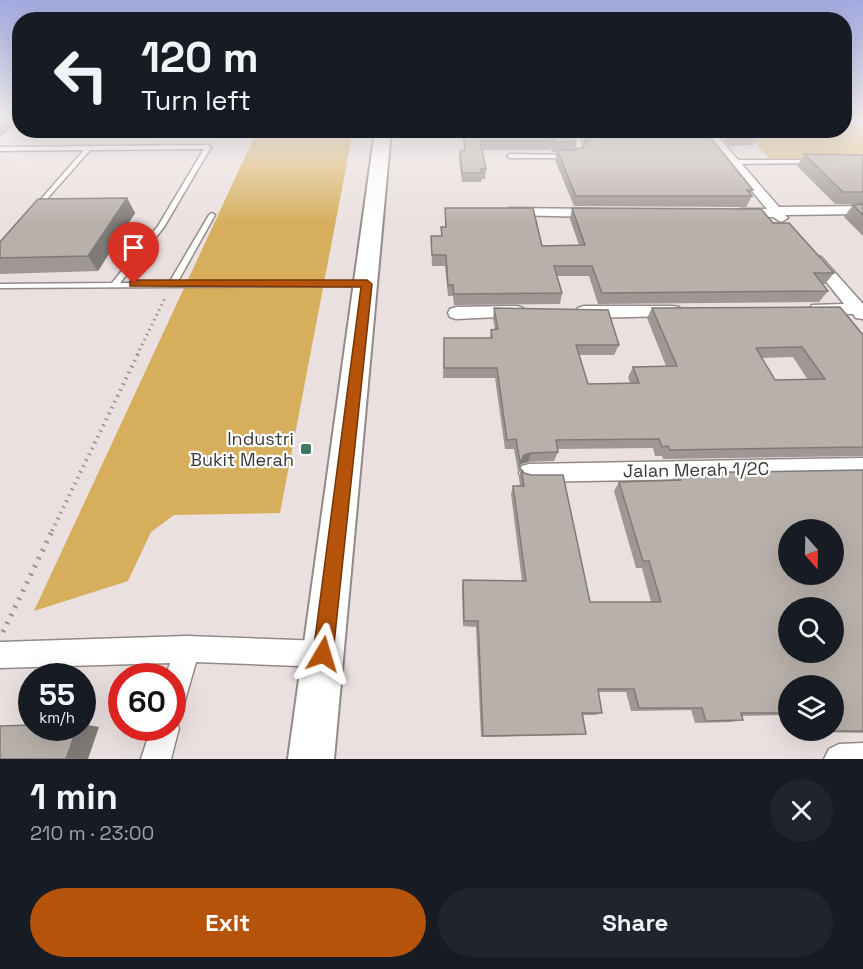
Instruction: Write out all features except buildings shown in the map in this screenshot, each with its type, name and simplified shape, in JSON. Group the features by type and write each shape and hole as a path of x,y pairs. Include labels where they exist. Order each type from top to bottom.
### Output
{"main road":[{"path":"310,759 381,153"}],"street":[{"path":"723,153 792,231"},
{"path":"730,213 863,210"},
{"path":"492,212 611,213"},
{"path":"807,248 861,311"},
{"path":"798,310 861,311"},
{"path":"562,312 692,311"},
{"path":"456,313 539,312"},
{"name":"Jalan Merah 1/2C","path":"529,473 863,467"},
{"path":"183,663 187,649"},
{"path":"0,655 187,649 323,654"},
{"path":"156,759 161,741"},
{"path":"839,759 863,758"}],"lane":[{"path":"30,215 84,153"},
{"path":"115,284 161,227 204,153"},
{"path":"510,156 571,157 578,153"},
{"path":"732,162 816,162"},
{"path":"171,284 212,215"},
{"path":"0,286 367,284"}],"path":[{"path":"0,638 171,284"}],"shaded area":[{"path":"247,153 349,153 280,513 174,515 151,532 128,581 34,611"},
{"path":"765,153 863,153 863,158 769,158"}],"place":[{"name":"Industri Bukit Merah","path":"306,449"}],"route":[{"path":"134,284 367,284 323,654"}]}
